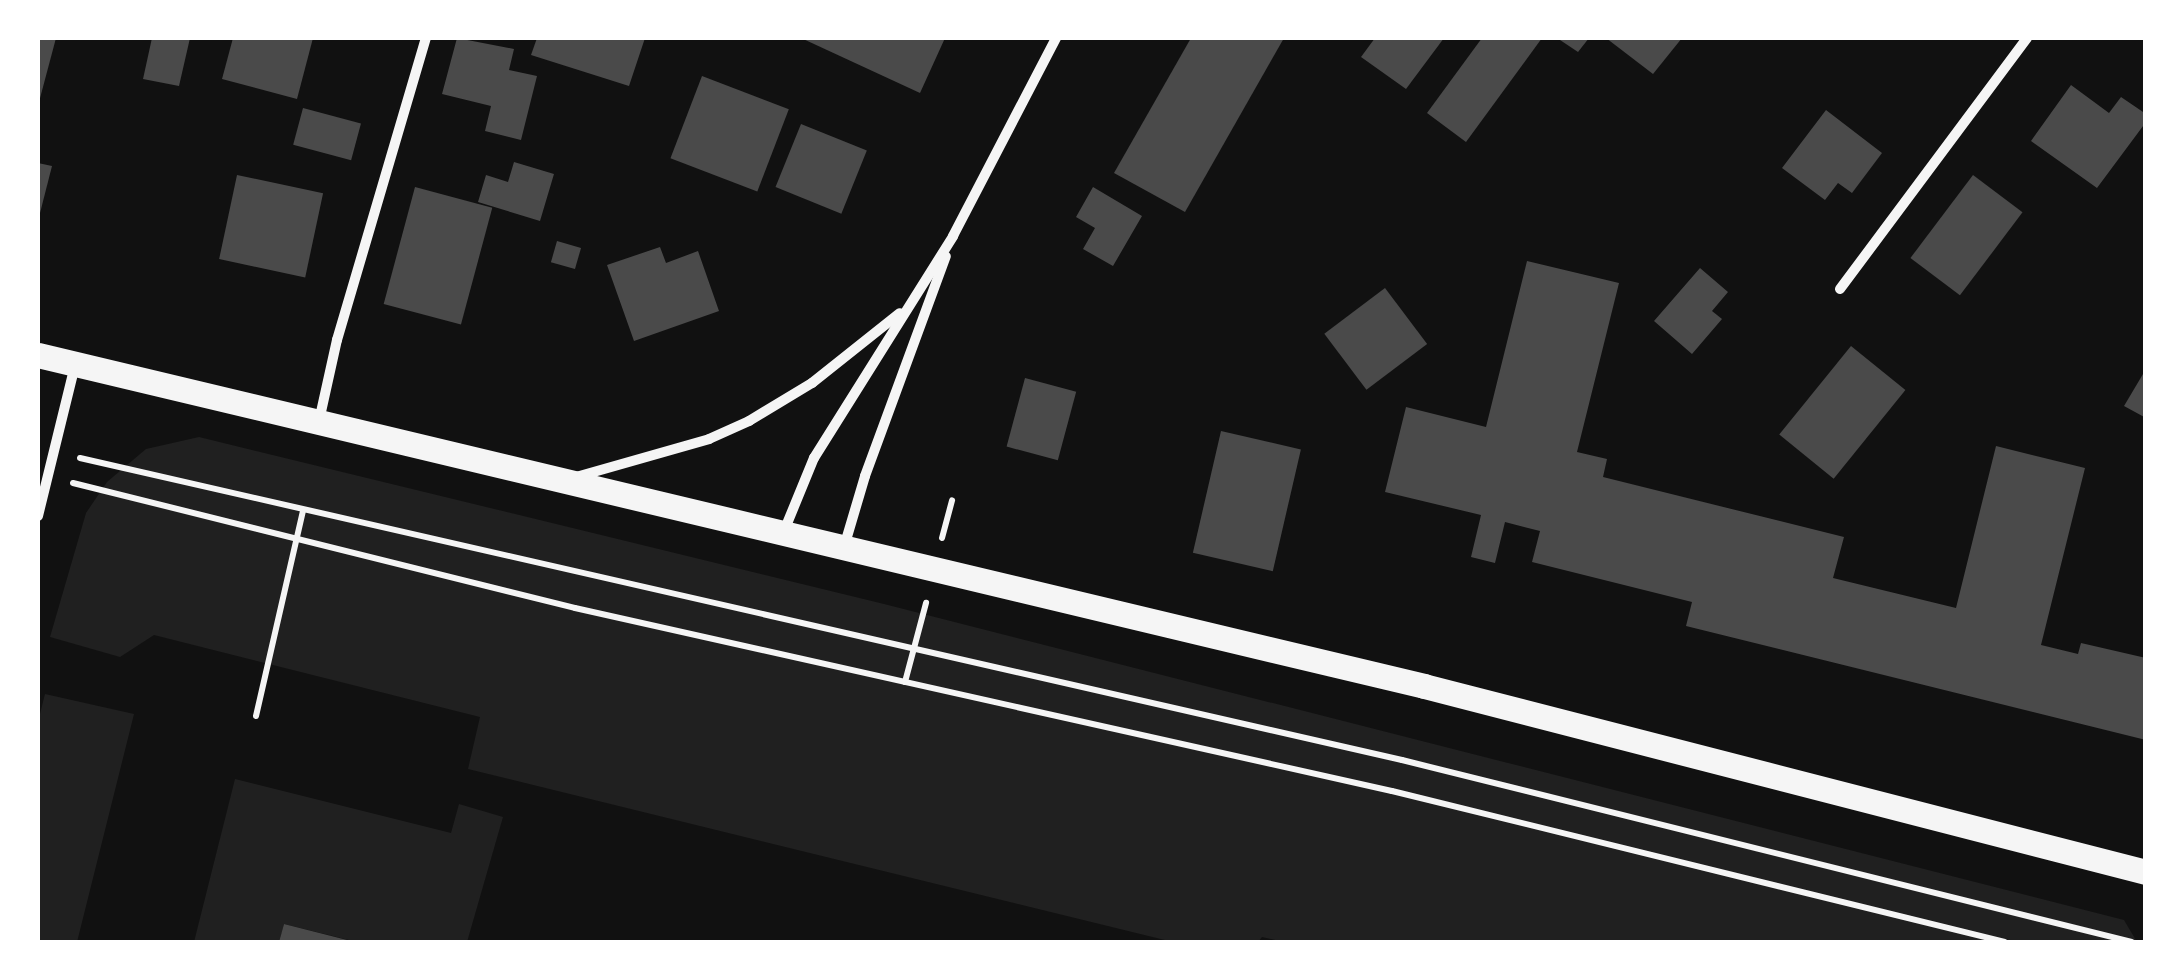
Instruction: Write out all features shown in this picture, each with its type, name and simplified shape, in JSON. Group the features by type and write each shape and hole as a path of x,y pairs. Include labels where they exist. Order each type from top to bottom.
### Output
{"main road":[{"path":"38,355 1443,691 2146,872"}],"street":[{"path":"319,422 337,340 426,38"},
{"path":"783,532 814,458 953,236 1056,38"},
{"path":"1840,289 2027,38"},
{"path":"844,547 865,476 953,236"},
{"path":"568,479 708,439 749,421 812,382 905,310"},
{"path":"38,516 75,364"}],"path":[{"path":"54,452 1383,756 2132,942"},
{"path":"47,477 594,613 1392,792 2005,942"},
{"path":"256,716 303,510"}],"shaded area":[{"path":"199,437 884,604 2124,920 2137,942 1284,942 1262,937 1258,942 1173,942 468,769 480,717 154,635 120,657 50,637 86,513 107,482 146,449"},
{"path":"45,694 134,714 77,942 40,942 38,934 38,722"},
{"path":"235,779 451,833 459,804 503,817 467,942 357,942 284,924 279,942 194,942"}],"building":[{"path":"38,38 56,38 39,102 38,102"},
{"path":"152,38 190,38 179,86 143,79"},
{"path":"233,38 313,38 297,99 222,79"},
{"path":"457,38 514,49 509,70 537,76 521,140 485,131 491,106 442,94"},
{"path":"537,38 645,38 629,86 531,55"},
{"path":"801,38 945,38 920,93"},
{"path":"1191,38 1284,38 1185,212 1114,173"},
{"path":"1375,38 1444,38 1406,89 1361,57"},
{"path":"1482,38 1542,38 1466,142 1427,113"},
{"path":"1557,38 1589,38 1578,52"},
{"path":"1606,38 1682,38 1653,74"},
{"path":"702,76 789,109 757,191 670,158"},
{"path":"2071,85 2109,113 2121,97 2146,114 2146,122 2097,188 2031,141"},
{"path":"303,108 361,124 351,160 293,145"},
{"path":"1826,110 1882,153 1852,193 1838,183 1825,200 1782,168"},
{"path":"801,124 867,151 841,214 776,187"},
{"path":"514,162 554,174 540,221 478,202 486,175 508,182"},
{"path":"38,163 52,166 39,217 38,216"},
{"path":"237,175 323,193 305,277 219,259"},
{"path":"1973,175 2023,212 1960,295 1910,258"},
{"path":"415,187 492,208 461,325 384,304"},
{"path":"1093,187 1142,216 1113,266 1083,249 1095,228 1076,217"},
{"path":"557,241 581,248 575,269 551,262"},
{"path":"660,247 666,263 698,251 719,311 634,341 607,265"},
{"path":"1527,261 1619,283 1577,452 1607,459 1603,477 1844,537 1833,578 1956,608 1996,446 2085,468 2041,645 2078,654 2081,643 2146,658 2146,740 1686,626 1692,602 1532,562 1540,531 1505,522 1495,563 1471,557 1481,515 1385,492 1406,407 1486,427"},
{"path":"1700,268 1728,292 1712,311 1722,319 1692,354 1654,321"},
{"path":"1385,288 1427,344 1366,390 1324,334"},
{"path":"1851,346 1905,390 1834,479 1779,435"},
{"path":"2146,369 2146,418 2124,406"},
{"path":"1025,378 1076,392 1058,460 1007,447"},
{"path":"1221,431 1301,449 1273,571 1193,553"},
{"path":"284,924 351,941 351,942 279,942"}]}
